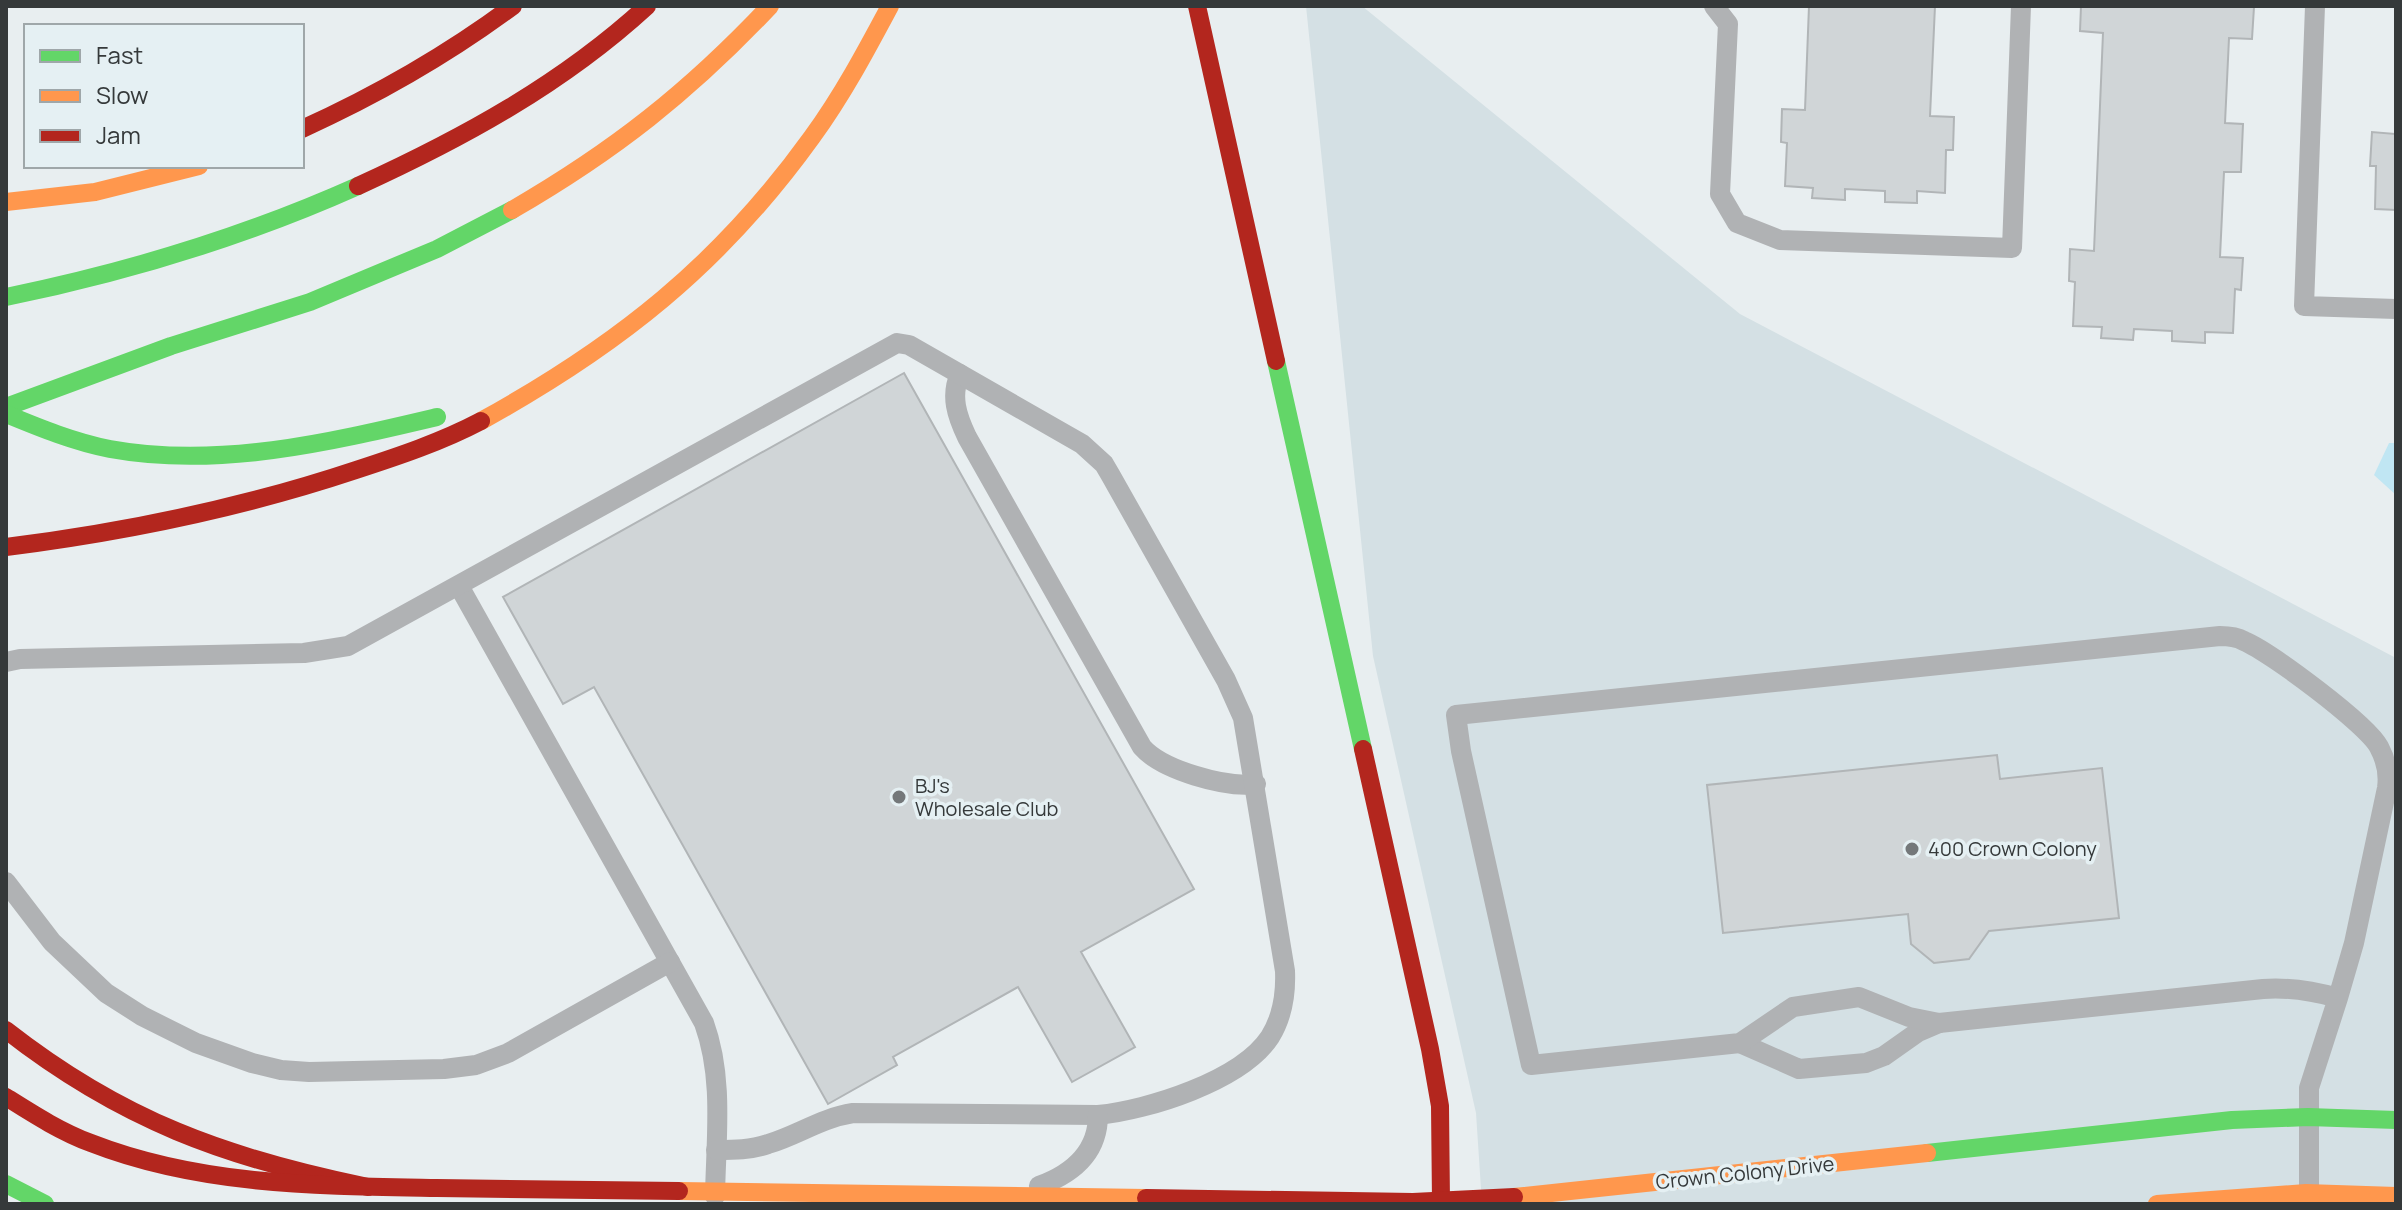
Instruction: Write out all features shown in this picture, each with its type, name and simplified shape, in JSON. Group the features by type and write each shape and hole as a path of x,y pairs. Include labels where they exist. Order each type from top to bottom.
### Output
{"main road":[{"path":"304,128 355,105 419,69 513,6"},
{"path":"6,297 78,282 183,254 286,216 373,179 524,101 580,64 647,6"},
{"path":"6,407 174,345 269,316 354,285 450,242 530,200 620,141 676,99 729,51 770,6"},
{"path":"6,547 113,533 180,520 315,484 444,438 487,418 567,372 649,313 703,267 762,204 829,113 890,6"},
{"path":"1197,6 1430,1049 1440,1106 1441,1202"},
{"path":"6,202 95,192 191,168"},
{"path":"67,366 174,345"},
{"path":"6,414 50,433 105,448 167,455 229,456 323,442 456,411 567,372"},
{"path":"6,1030 68,1076 152,1123 246,1159 368,1187"},
{"name":"Crown Colony Drive","path":"6,1097 73,1136 175,1169 248,1182 716,1198 1008,1195 1441,1202 1526,1196 2209,1122 2308,1117 2396,1120"},
{"path":"6,1184 45,1204"},
{"path":"2157,1204 2309,1193 2396,1196"}],"lane":[{"path":"1714,6 1728,24 1720,194 1737,223 1780,240 2012,248 2021,6"},
{"path":"2315,6 2304,306 2396,309"},
{"path":"6,662 20,659 325,652 348,646 897,343 909,345 1082,444 1104,464 1231,690 1243,718 1285,971 1286,988 1278,1022 1260,1050 1228,1072 1157,1104 1098,1115 853,1113 821,1120 769,1144 716,1150"},
{"path":"960,374 955,406 967,437 1142,747 1149,755 1171,766 1222,783 1256,784"},
{"path":"459,586 704,1023 711,1041 717,1083 716,1198"},
{"path":"1939,1023 1909,1017 1859,997 1793,1007 1740,1043 1531,1065 1461,751 1456,715 2220,636 2242,640 2267,654 2358,724 2379,745 2387,767 2387,788 2354,943 2311,1080 2309,1193"},
{"path":"6,882 52,942 106,993 142,1016 196,1043 281,1070 429,1069 476,1065 508,1053 670,962"},
{"path":"1740,1043 1799,1069 1866,1063 1884,1056 1918,1032 1939,1023 2283,987 2338,998"},
{"path":"1008,1195 1052,1181 1081,1161 1095,1139 1098,1115"}],"shaded area":[{"path":"1306,6 1362,6 1740,314 2396,658 2396,1204 1482,1204 1476,1113 1373,656"},
{"path":"2389,443 2396,443 2396,495 2374,475"}],"building":[{"path":"1809,6 1935,6 1930,116 1954,117 1953,150 1946,150 1945,193 1917,191 1917,203 1885,202 1885,191 1845,189 1845,200 1812,198 1813,188 1785,186 1787,143 1781,142 1782,109 1805,110"},
{"path":"2081,6 2254,7 2252,39 2229,38 2225,123 2243,124 2241,172 2224,172 2220,257 2243,258 2241,290 2235,289 2233,333 2205,332 2205,343 2172,341 2172,331 2134,329 2133,340 2101,338 2102,327 2073,326 2075,282 2069,281 2070,249 2094,251 2103,33 2080,31"},
{"path":"2396,121 2396,210 2375,209 2376,166 2370,166 2372,132 2395,134"},
{"name":"BJ's Wholesale Club","path":"904,373 1194,889 1081,952 1135,1047 1072,1082 1018,987 893,1057 897,1065 828,1104 594,687 563,704 503,597"},
{"name":"400 Crown Colony","path":"1997,755 2000,779 2102,768 2119,918 1989,931 1969,959 1934,963 1911,944 1908,914 1723,933 1707,785"}],"traffic: fast":[{"path":"6,297 185,251 272,221 358,186"},
{"path":"6,407 171,346 310,302 437,249 512,210"},
{"path":"1276,361 1363,749"},
{"path":"6,414 57,434 110,449 192,456 275,450 437,417"},
{"path":"1927,1153 2232,1120 2308,1117 2396,1120"},
{"path":"6,1184 45,1204"}],"traffic: slow":[{"path":"512,210 584,165 649,118 710,66 770,6"},
{"path":"481,421 530,393 621,332 663,299 741,225 812,137 844,89 890,6"},
{"path":"6,202 95,192 191,168"},
{"path":"1514,1197 1927,1153"},
{"path":"679,1191 1146,1198"},
{"path":"2157,1204 2306,1193 2396,1196"}],"traffic: jam":[{"path":"304,128 411,73 513,6"},
{"path":"358,186 436,149 546,85 647,6"},
{"path":"1197,6 1276,361"},
{"path":"6,547 139,526 270,496 404,454 481,421"},
{"path":"1363,749 1440,1106 1441,1202"},
{"path":"6,1030 91,1088 177,1131 268,1163 368,1187"},
{"path":"6,1097 58,1128 91,1143 175,1168 218,1176 349,1186 679,1191"},
{"path":"1146,1198 1413,1202 1514,1197"}],"place":[{"name":"BJ's Wholesale Club","path":"899,797"},
{"name":"400 Crown Colony","path":"1912,849"}]}
